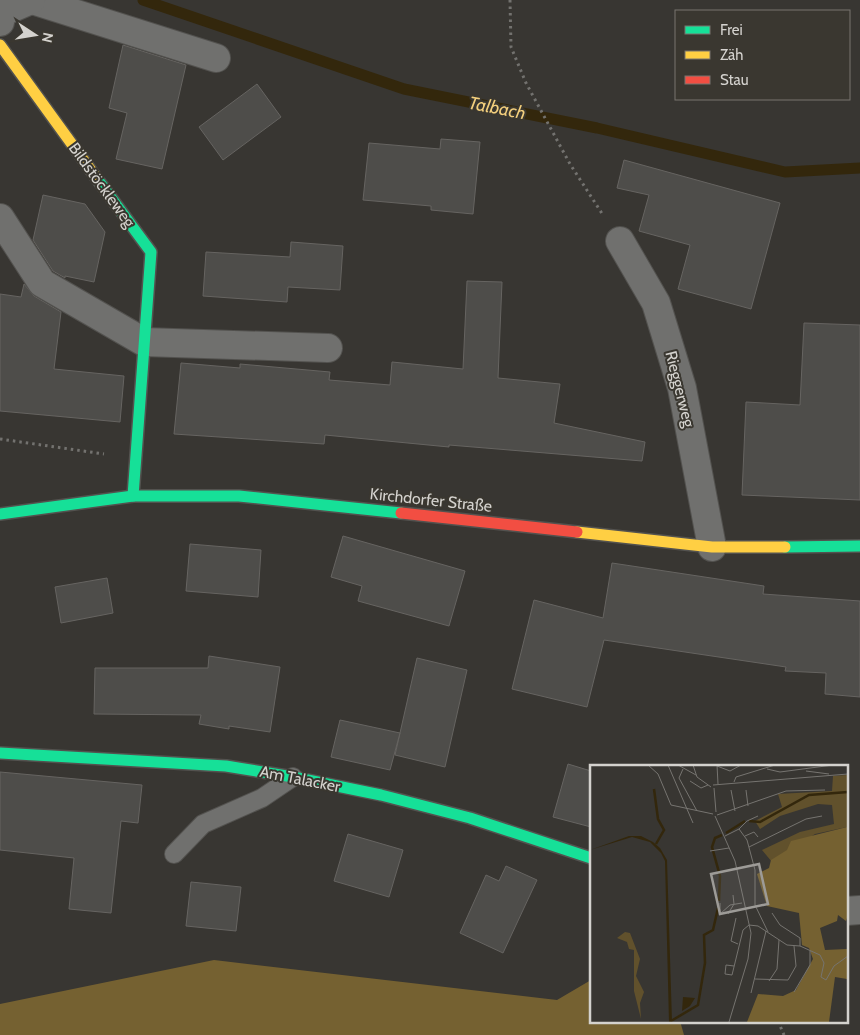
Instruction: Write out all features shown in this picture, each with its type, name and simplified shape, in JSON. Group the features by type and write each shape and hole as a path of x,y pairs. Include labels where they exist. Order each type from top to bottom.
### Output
{"street":[{"path":"0,22 1,13 32,0 216,58"},
{"name":"Bildstöckleweg","path":"0,45 151,252 133,496"},
{"path":"0,218 42,283 144,342 328,348"},
{"name":"Rieggerweg","path":"620,241 656,303 682,388 712,547"},
{"name":"Kirchdorfer Straße","path":"0,514 133,496 240,496 712,547 860,546"},
{"name":"Am Talacker","path":"0,753 27,753 226,766 381,795 470,818 590,858"}],"lane":[{"path":"174,854 203,824 262,798 293,778"}],"path":[{"path":"510,0 511,47 526,83 570,164 620,241"},
{"path":"0,439 136,459"},
{"path":"778,1022 784,1035"}],"shaded area":[{"path":"214,960 557,1000 590,981 590,1022 680,1022 684,1035 0,1035 0,1004"}],"building":[{"path":"123,45 186,65 162,169 116,159 127,113 109,108"},
{"path":"257,84 281,117 223,160 199,127"},
{"path":"441,139 480,142 473,214 431,210 431,206 363,200 369,143 440,149"},
{"path":"624,160 780,203 751,309 678,289 690,245 639,231 649,195 617,188"},
{"path":"43,195 85,204 105,232 94,282 65,276 65,278 53,271 33,240"},
{"path":"291,242 343,246 340,290 288,287 287,302 203,296 206,252 290,257"},
{"path":"467,281 502,282 498,378 560,384 554,423 645,442 642,461 449,445 449,447 325,435 324,444 174,434 181,363 240,368 240,364 330,372 329,380 390,385 392,362 463,369"},
{"path":"24,284 34,296 61,312 54,369 124,376 120,422 0,411 0,294 21,297"},
{"path":"804,323 860,325 860,500 742,495 746,402 800,405"},
{"path":"343,536 465,571 449,626 358,601 362,586 331,577"},
{"path":"190,544 261,550 258,597 186,591"},
{"path":"612,563 764,586 763,594 860,601 860,697 825,694 826,673 785,671 786,667 604,640 587,707 512,689 534,600 603,618"},
{"path":"107,578 113,613 61,623 55,587"},
{"path":"209,656 280,667 270,732 229,726 229,729 199,724 201,715 94,714 95,668 208,668"},
{"path":"417,658 467,670 445,767 395,755"},
{"path":"340,720 400,733 390,770 331,757"},
{"path":"568,764 590,771 590,827 553,817"},
{"path":"0,772 142,785 138,823 121,821 111,913 69,909 74,858 0,850"},
{"path":"348,834 403,850 389,897 334,881"},
{"path":"506,866 537,880 503,953 460,933 486,875 499,881"},
{"path":"191,882 241,887 236,931 186,926"}],"waterway":[{"name":"Talbach","path":"143,0 404,89 597,128 785,172 860,168"}],"traffic: fast":[{"path":"95,176 151,252 133,496"},
{"path":"0,514 133,496 239,496 401,513"},
{"path":"785,547 860,546"},
{"path":"0,753 226,766 293,777 381,795 470,818 590,858"}],"traffic: slow":[{"path":"0,45 95,176"},
{"path":"577,532 712,547 785,547"}],"traffic: jam":[{"path":"401,513 577,532"}]}
